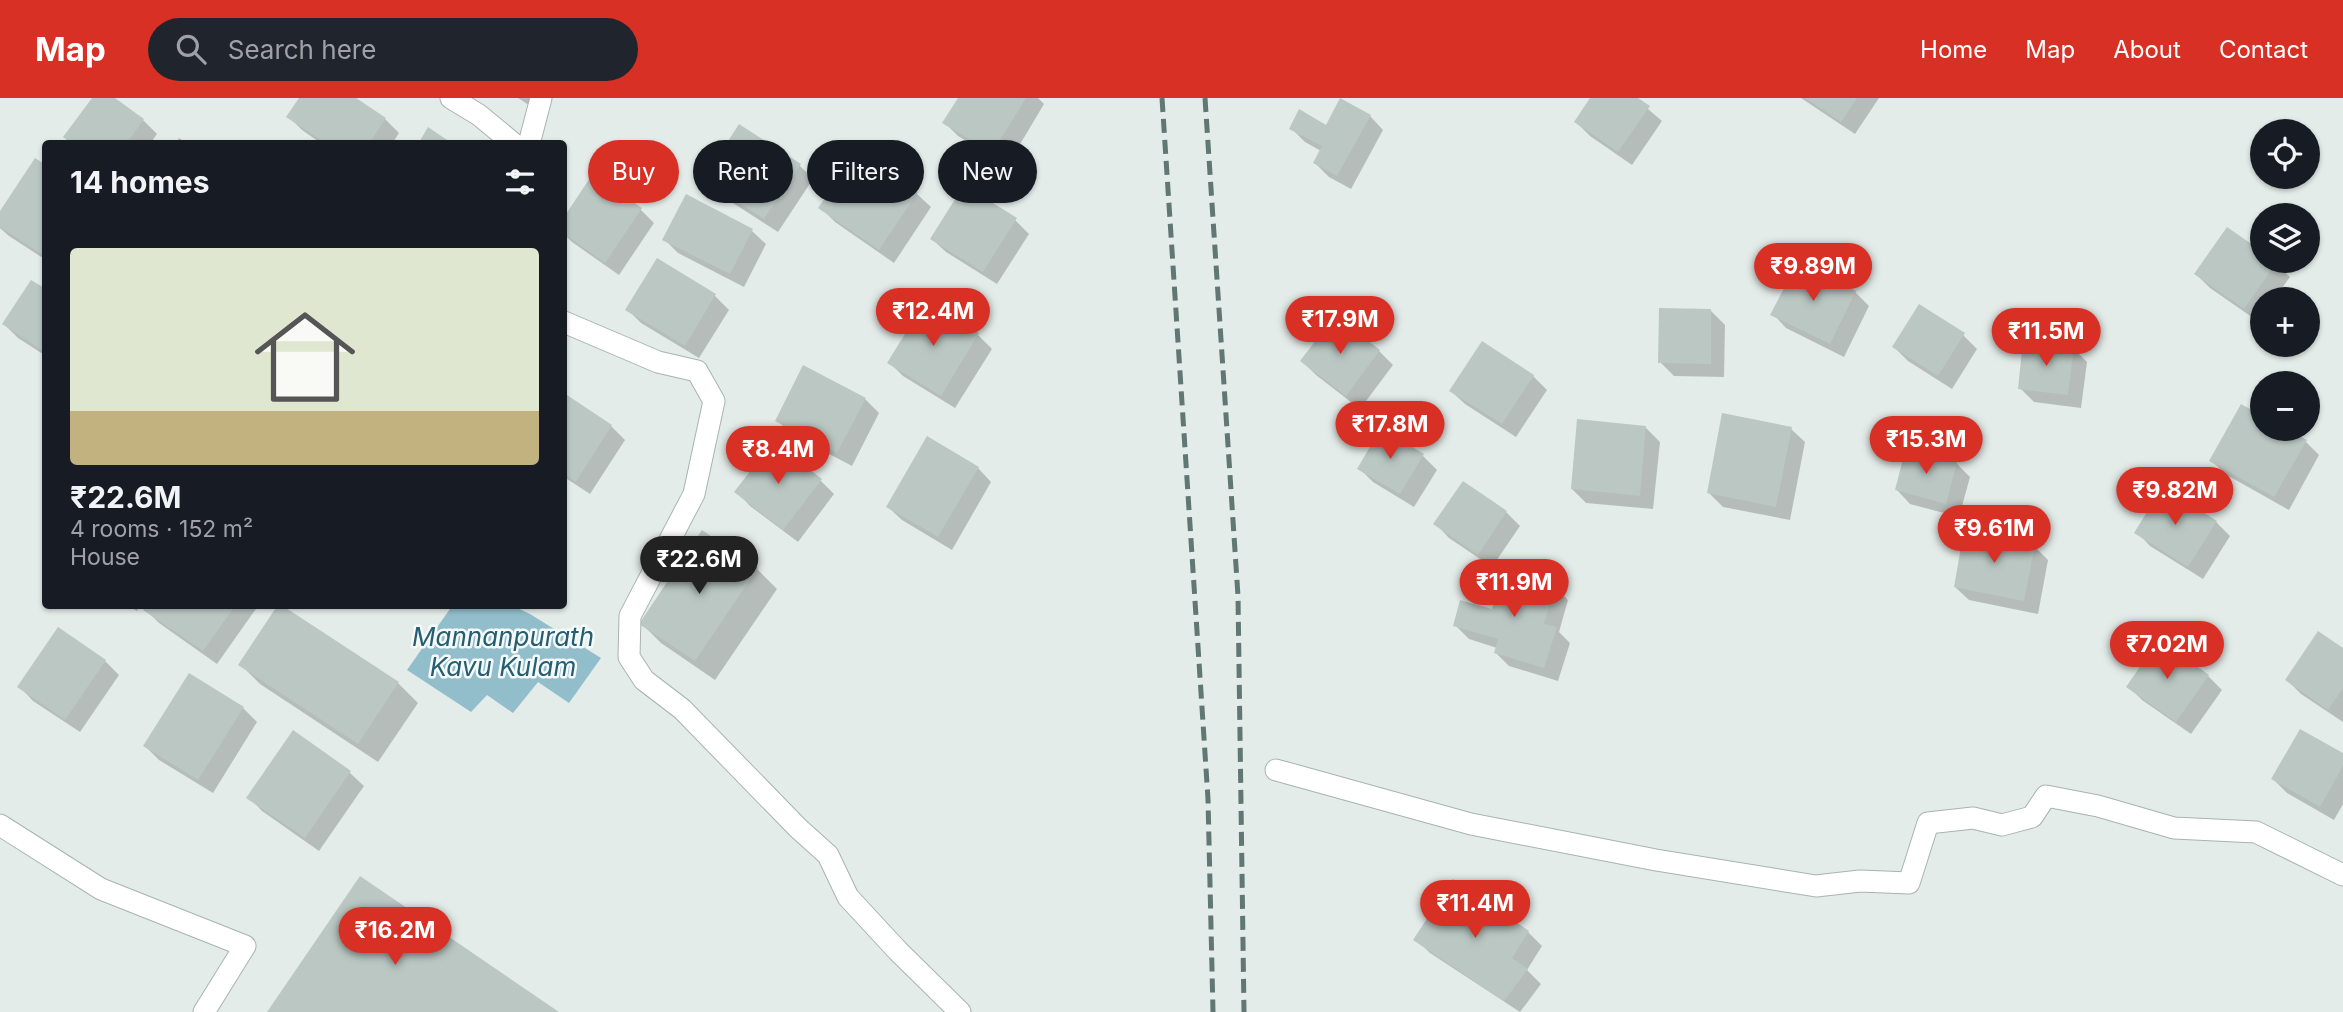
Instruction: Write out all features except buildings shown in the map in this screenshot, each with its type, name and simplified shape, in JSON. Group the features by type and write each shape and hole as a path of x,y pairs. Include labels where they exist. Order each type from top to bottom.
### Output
{"street":[{"path":"451,98 479,115 509,140"},
{"path":"530,140 541,98"},
{"path":"567,323 658,362 697,371 714,401 694,495 631,616 629,657 644,680 682,709 798,828 828,855 849,897 898,951 960,1012"},
{"path":"1276,770 1471,824 1656,860 1816,886 1860,881 1909,883 1928,823 1973,818 2002,825 2032,817 2046,796 2098,806 2174,828 2256,832 2343,875"},
{"path":"0,825 101,889 245,946 204,1012"}],"water":[{"name":"Mannanpurath Kavu Kulam","path":"450,609 519,609 601,658 569,703 538,682 513,713 487,695 471,712 407,670"}],"railway":[{"path":"1162,98 1208,799 1213,1012"},
{"path":"1205,98 1238,596 1244,1012"}]}
